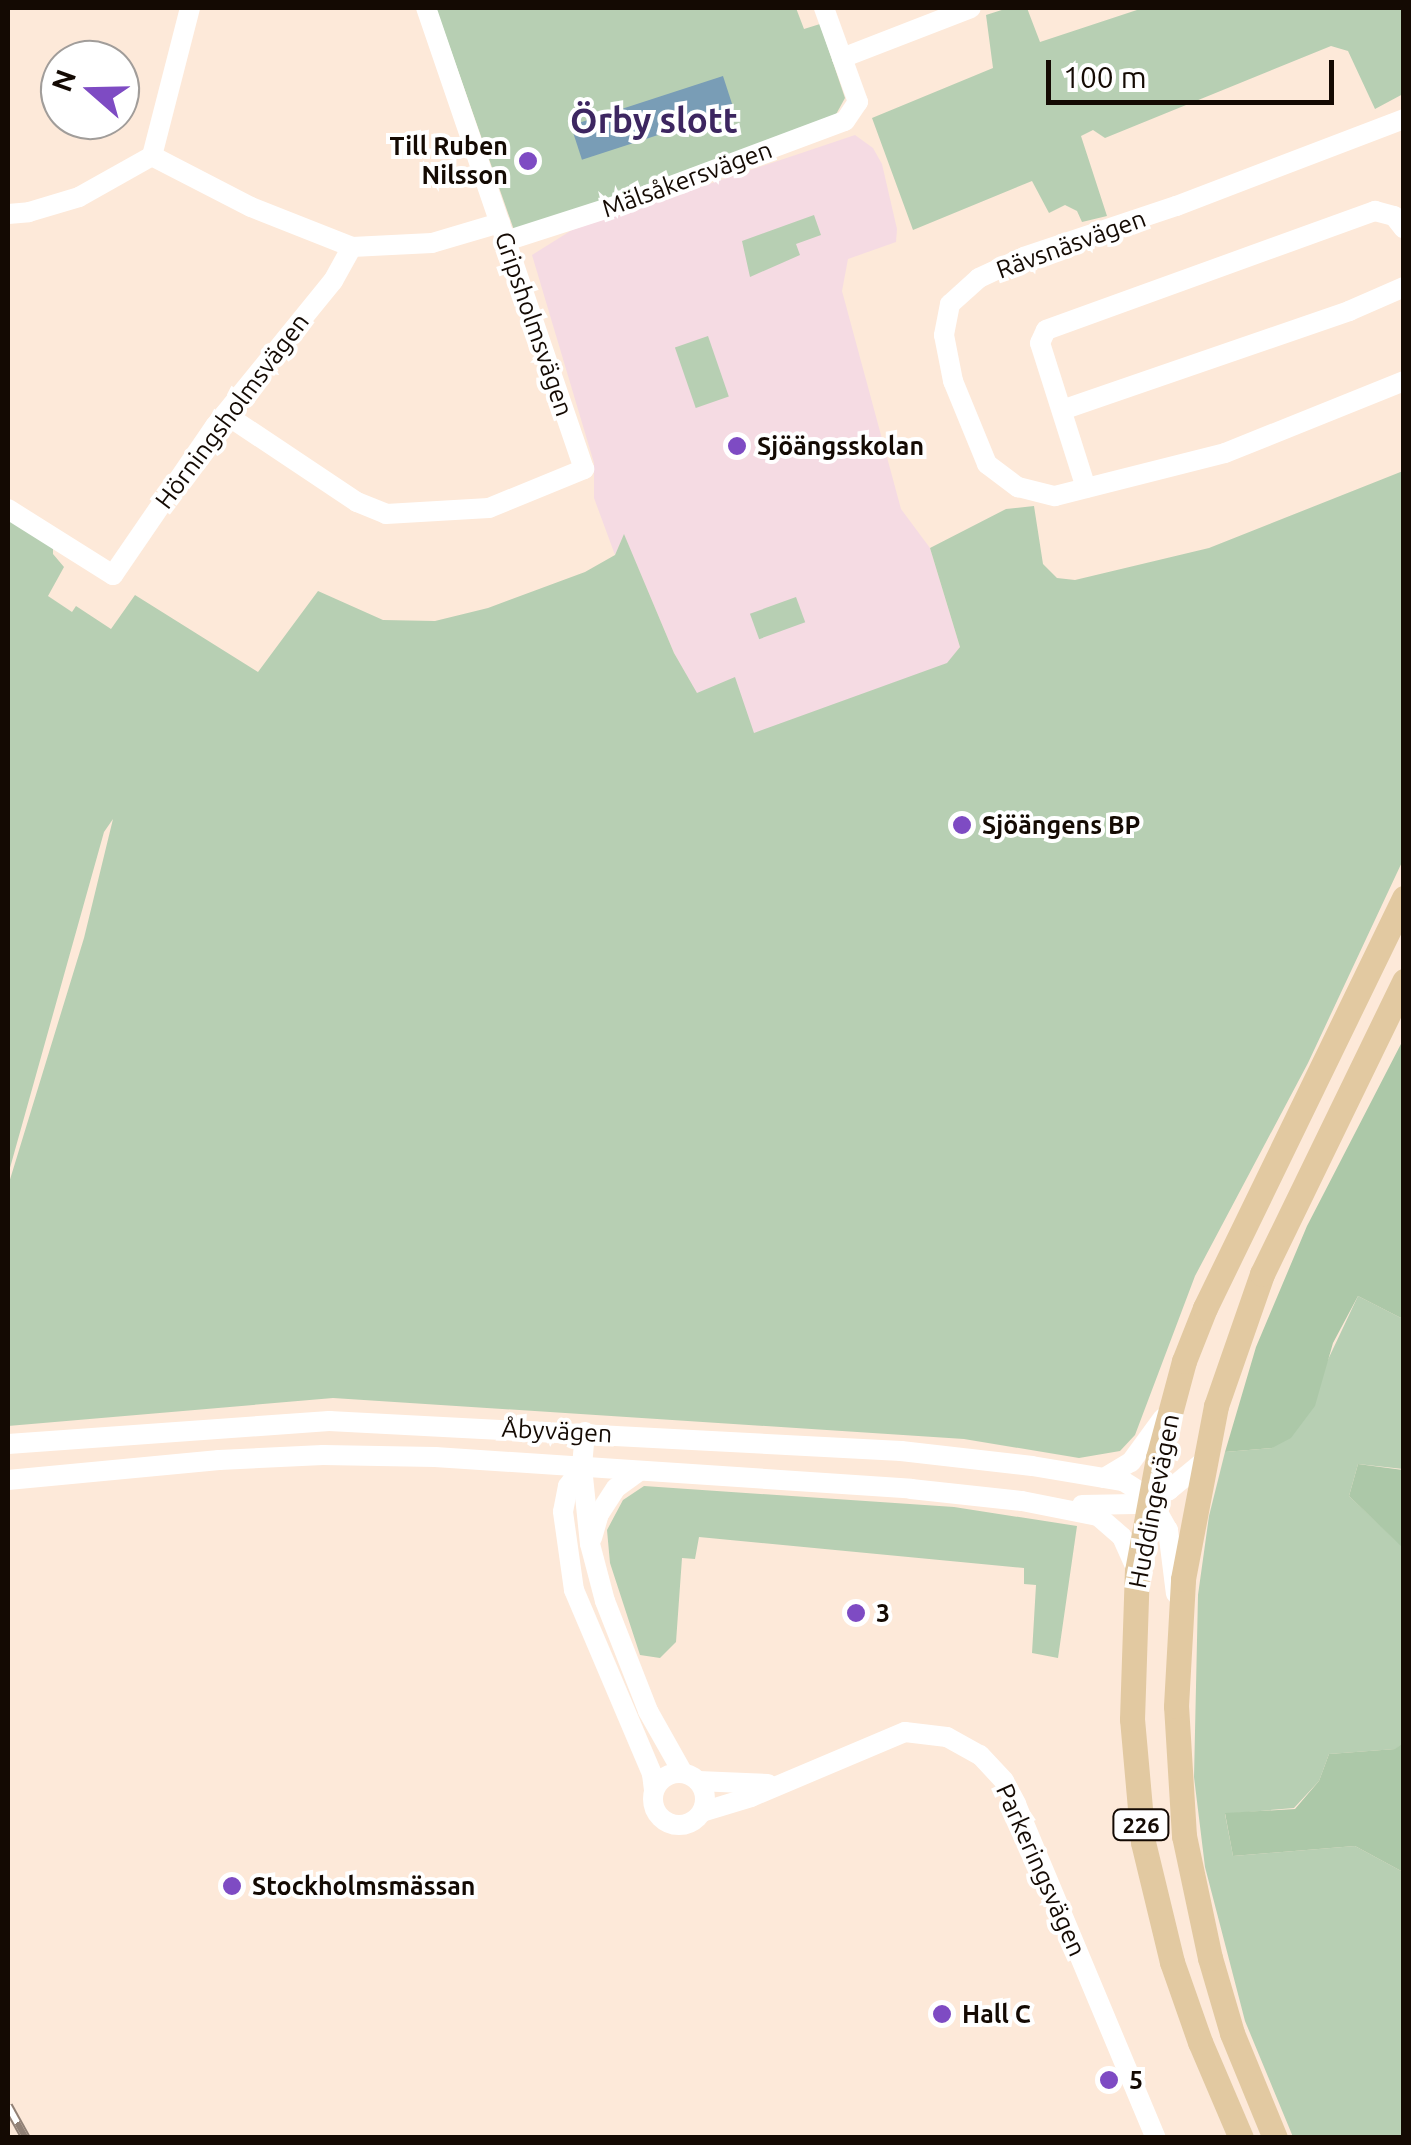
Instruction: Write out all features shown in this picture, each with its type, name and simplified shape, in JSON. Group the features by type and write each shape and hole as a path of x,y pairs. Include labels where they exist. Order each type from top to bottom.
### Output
{"main road":[{"name":"Huddingevägen","path":"1241,2138 1200,2042 1172,1962 1143,1842 1132,1719 1137,1571 1150,1498 1184,1361 1226,1261 1404,898"},
{"name":"Huddingevägen","path":"1274,2138 1232,2033 1195,1897 1179,1772 1179,1624 1203,1462 1216,1406 1262,1274 1404,981"}],"street":[{"path":"8,214 79,196 152,156 190,8"},
{"name":"Gripsholmsvägen","path":"226,414 356,502 386,514 489,508 584,469 426,8"},
{"path":"824,8 842,58 971,8"},
{"name":"Mälsåkersvägen","path":"152,156 251,207 352,247 432,243 503,232 636,199 845,121 858,102 842,58"},
{"name":"Rävsnäsvägen","path":"1404,118 1176,206 1024,257 979,278 954,298 946,312 944,335 954,381 987,464 1002,478 1034,494 1055,496 1225,452 1404,382"},
{"path":"1086,488 1040,343 1046,330 1376,211 1394,216 1404,228"},
{"name":"Hörningsholmsvägen","path":"8,509 112,576 226,414 333,281 352,247"},
{"path":"1062,410 1349,311 1404,287"},
{"path":"1104,1478 1144,1448 1172,1404"},
{"name":"Åbyvägen","path":"8,1444 329,1421 585,1432 901,1451 1104,1478 1133,1486 1150,1498"},
{"name":"Parkeringsvägen","path":"585,1432 582,1467 590,1544 634,1678 690,1777 706,1796 702,1812"},
{"name":"Åbyvägen","path":"8,1480 219,1460 323,1455 911,1488 1084,1512 1112,1524 1137,1571"},
{"name":"Åbyvägen","path":"1044,1505 1135,1504 1169,1490 1203,1462"},
{"name":"Parkeringsvägen","path":"582,1467 568,1486 563,1512 563,1538 574,1590 645,1757 655,1808 665,1821 690,1823 702,1812 751,1797 905,1732 947,1737 991,1765 1016,1804 1156,2138"},
{"path":"590,1544 600,1514 616,1488 639,1470"},
{"path":"1150,1498 1168,1530 1179,1624"},
{"path":"654,1790 666,1776 690,1777"},
{"name":"Parkeringsvägen","path":"690,1777 775,1784"}],"shaded area":[{"name":"Sjöängsskolan","path":"855,135 873,148 882,164 897,229 896,242 848,259 842,291 901,509 930,548 960,647 947,664 753,734 697,694 674,653 624,535 615,555 594,498 594,463 532,255 572,230"}],"green space":[{"path":"436,8 796,8 804,29 820,24 845,98 834,118 515,233"},
{"path":"1008,8 1027,8 1040,42 1143,8 1403,8 1403,94 1375,109 1348,51 1331,46 1105,138 1093,130 1081,136 1107,216 1082,222 1077,211 1065,205 1049,213 1032,181 913,230 872,118 993,68 986,15"},
{"path":"814,215 821,235 796,244 800,255 750,277 742,241"},
{"path":"708,336 729,397 696,408 675,347"},
{"path":"1403,471 1403,860 1308,1063 1195,1276 1135,1435 1120,1451 1079,1458 964,1439 333,1398 8,1426 8,1186 84,938 113,819 104,832 8,1175 8,517 53,545 53,554 64,567 48,596 72,612 76,606 111,629 135,595 258,672 318,591 383,620 435,621 488,608 585,572 615,555 624,534 674,653 697,693 735,677 754,733 947,663 960,647 930,548 1006,509 1034,506 1043,564 1057,578 1075,580 1209,548"},
{"path":"796,597 805,622 759,639 750,614"},
{"path":"1403,1040 1403,1319 1358,1296 1333,1343 1315,1406 1291,1438 1272,1448 1225,1452 1256,1347 1307,1226"},
{"path":"1358,1296 1403,1319 1403,1469 1358,1464 1349,1496 1403,1547 1403,1743 1396,1749 1329,1754 1319,1781 1294,1808 1225,1814 1233,1856 1355,1846 1403,1872 1403,2137 1293,2137 1245,2021 1205,1867 1194,1777 1198,1595 1209,1516 1225,1452 1272,1448 1324,1368"},
{"path":"1358,1464 1403,1470 1403,1548 1349,1496"},
{"path":"644,1486 954,1507 1077,1526 1058,1658 1032,1653 1036,1585 1024,1584 1024,1568 699,1537 695,1559 682,1558 676,1642 660,1658 640,1655 610,1563 607,1530 623,1500"},
{"path":"1403,1743 1403,1872 1355,1846 1233,1856 1225,1813 1295,1809 1319,1781 1329,1754 1395,1749"}],"water":[{"path":"723,76 734,110 582,160 571,125"}],"railway":[{"path":"8,2106 26,2138"}],"place":[{"name":"Till Ruben Nilsson","path":"528,161"},
{"name":"Sjöängsskolan","path":"737,446"},
{"name":"Sjöängens BP","path":"962,825"},
{"name":"3","path":"856,1613"},
{"name":"Stockholmsmässan","path":"232,1886"},
{"name":"Hall C","path":"942,2014"},
{"name":"5","path":"1109,2080"}],"district":[{"name":"Örby slott","path":"654,120"}]}
